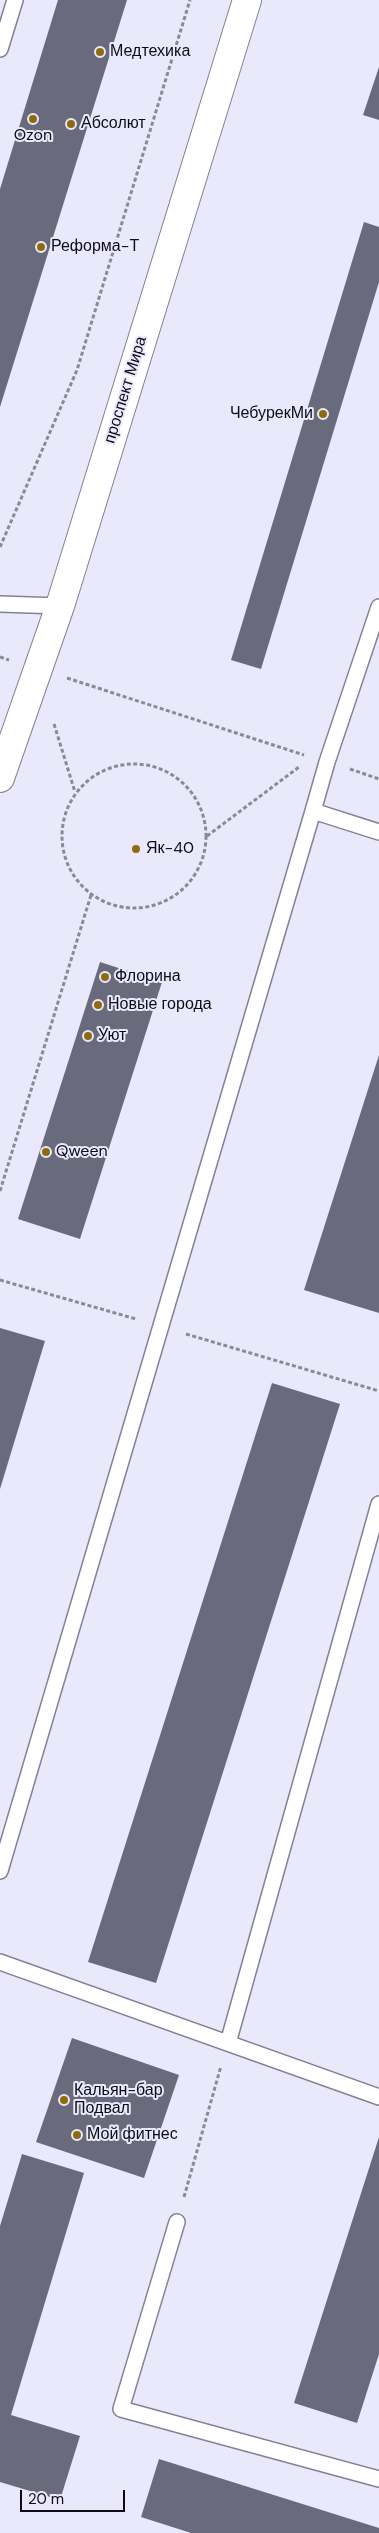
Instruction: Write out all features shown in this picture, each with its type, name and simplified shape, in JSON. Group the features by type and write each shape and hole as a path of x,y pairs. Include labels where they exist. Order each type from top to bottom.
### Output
{"street":[{"name":"проспект Мира","path":"0,778 60,606 247,0"}],"lane":[{"path":"0,49 15,0"},
{"path":"0,604 60,606"},
{"path":"0,1871 327,762 379,607"},
{"path":"313,811 379,832"},
{"path":"228,2043 379,1504"},
{"path":"0,1962 379,2098"},
{"path":"177,2222 121,2409 379,2479"}],"path":[{"path":"0,547 77,370 190,0"},
{"path":"0,657 379,779"},
{"path":"52,716 75,793"},
{"path":"207,836 312,757"},
{"path":"134,763 156,766 177,776 193,793 203,813 207,836 200,865 193,878 177,895 156,904 134,909 112,904 91,895 75,878 65,858 61,836 65,813 75,793 91,776 112,766 134,763"},
{"path":"0,1191 91,895"},
{"path":"0,1280 379,1391"},
{"path":"177,2222 228,2043"}],"building":[{"path":"58,0 127,0 0,407 0,189"},
{"path":"379,67 379,120 363,115"},
{"path":"364,222 379,227 379,282 261,669 231,660"},
{"path":"100,962 162,982 80,1239 18,1219"},
{"path":"379,1055 379,1313 304,1290"},
{"path":"0,1328 45,1341 0,1489"},
{"path":"272,1383 340,1404 156,1983 88,1962"},
{"path":"72,2038 179,2075 144,2178 36,2142"},
{"path":"379,2137 379,2354 357,2423 294,2403"},
{"path":"22,2154 84,2173 11,2415 80,2436 60,2500 0,2482 0,2226"},
{"path":"159,2459 379,2528 379,2533 191,2533 141,2517"}],"place":[{"name":"Медтехика","path":"100,52"},
{"name":"Ozon","path":"33,119"},
{"name":"Абсолют","path":"71,124"},
{"name":"Реформа-Т","path":"41,247"},
{"name":"ЧебурекМи","path":"323,414"},
{"name":"Як-40","path":"136,849"},
{"name":"Флорина","path":"105,977"},
{"name":"Новые города","path":"98,1005"},
{"name":"Уют","path":"88,1036"},
{"name":"Qween","path":"46,1152"},
{"name":"Кальян-бар Подвал","path":"64,2100"},
{"name":"Мой фитнес","path":"77,2135"}]}
